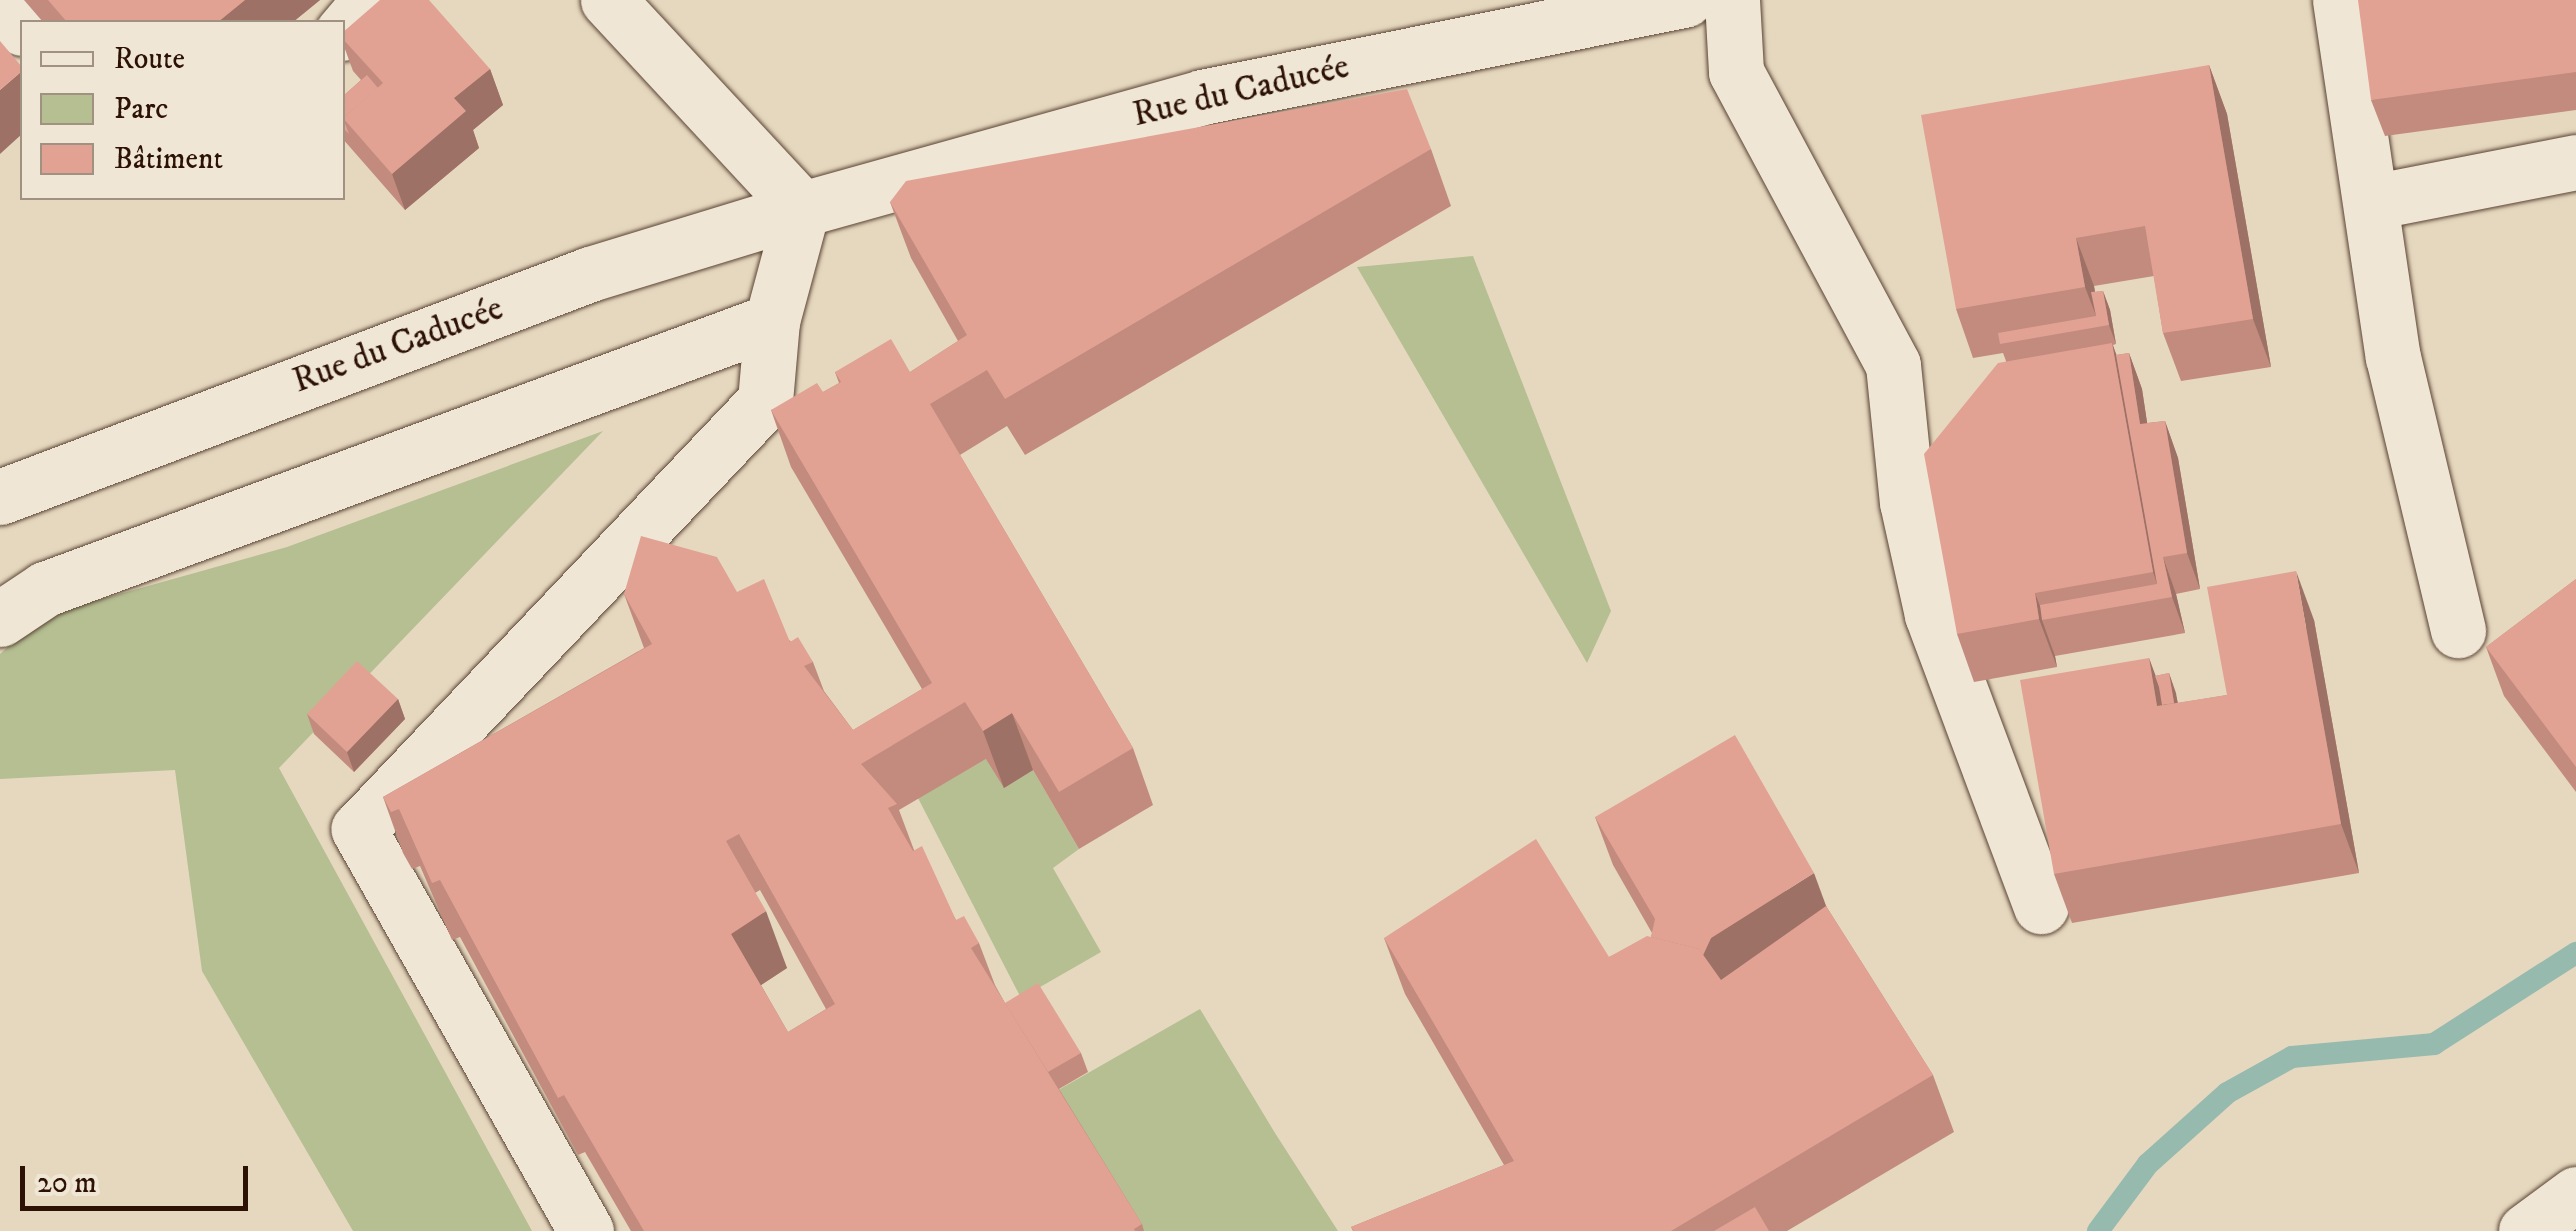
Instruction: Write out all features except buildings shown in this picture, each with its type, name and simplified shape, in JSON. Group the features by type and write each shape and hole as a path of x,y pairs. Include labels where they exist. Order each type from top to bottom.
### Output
{"street":[{"path":"345,29 370,0"},
{"path":"586,1231 359,828 766,401 772,321 802,209 608,0"},
{"name":"Rue du Caducée","path":"0,497 590,274 802,209 1202,96 1685,0"},
{"path":"1732,0 1736,72 1893,365 1906,502 1932,614 2041,906"},
{"path":"2340,0 2393,357 2458,630"},
{"path":"0,3 20,26"},
{"path":"2372,202 2576,162"},
{"path":"0,619 45,590 772,321"},
{"path":"2526,1231 2576,1194"}],"green space":[{"path":"1473,256 1611,611 1587,663 1357,267"},
{"path":"603,431 279,768 532,1231 353,1231 202,971 175,770 0,779 0,654 41,616 287,547"},
{"path":"986,759 1033,770 1079,849 1053,868 1101,952 1021,998 918,798"},
{"path":"1200,1009 1338,1231 1134,1231 1053,1093"}],"waterway":[{"path":"2098,1231 2148,1164 2227,1093 2292,1057 2434,1044 2576,953"}]}
